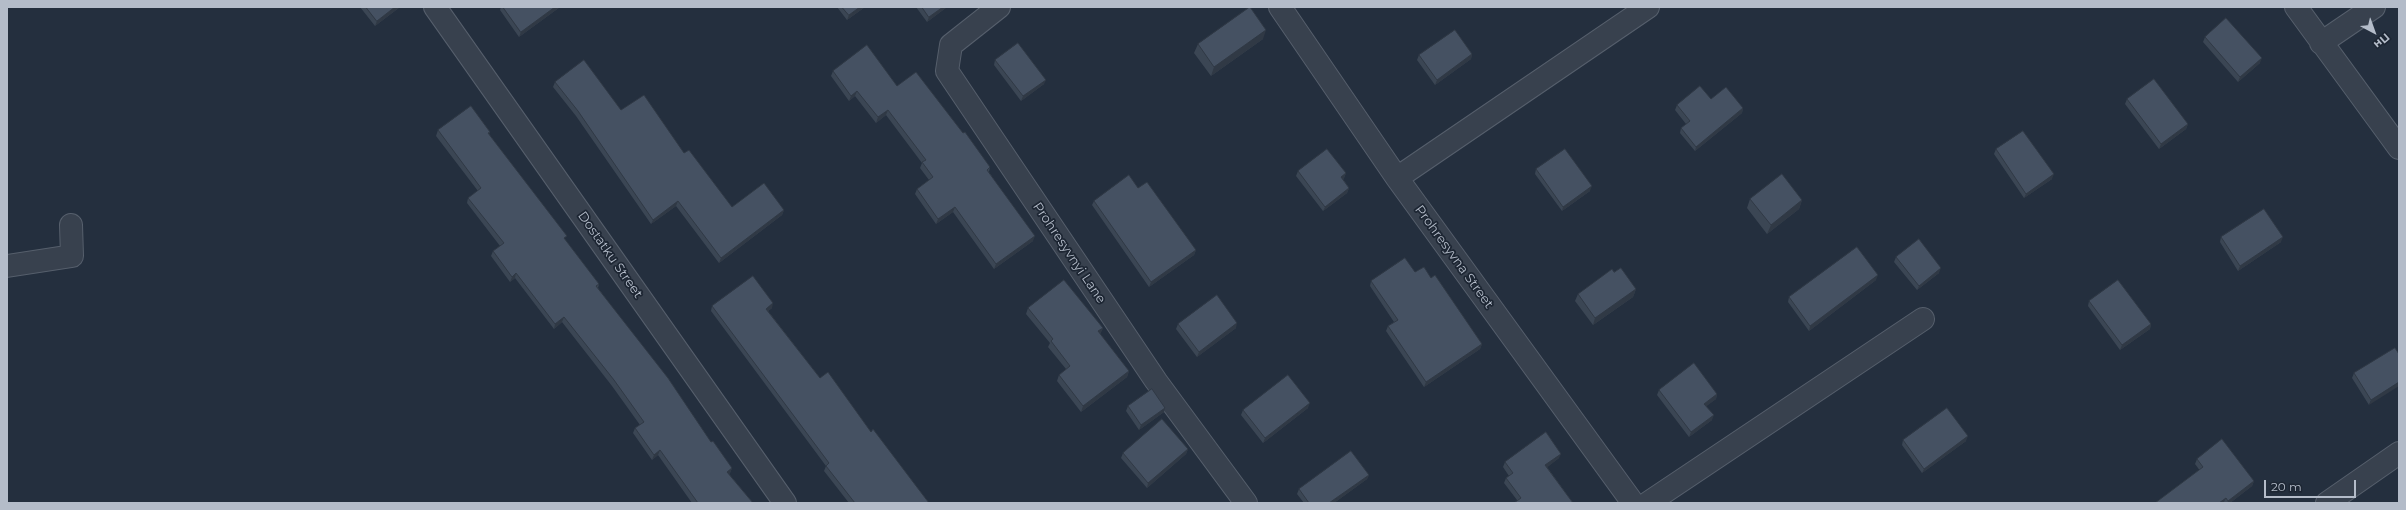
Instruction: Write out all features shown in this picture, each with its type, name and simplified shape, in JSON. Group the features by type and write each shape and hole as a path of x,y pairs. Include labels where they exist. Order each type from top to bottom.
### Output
{"street":[{"name":"Dostatku Street","path":"435,7 785,503"},
{"name":"Prohresyvnyi Lane","path":"999,7 951,45 947,71 1156,381 1246,503"},
{"name":"Prohresyvna Street","path":"1280,7 1397,178 1633,503"},
{"path":"1397,178 1648,7"},
{"path":"2296,7 2399,148"},
{"path":"2322,44 2374,7"},
{"path":"7,266 72,256 71,225"},
{"path":"1648,503 1924,319"},
{"path":"2327,503 2399,453"}],"building":[{"path":"366,7 395,7 377,21"},
{"path":"503,7 555,7 521,32"},
{"path":"842,7 860,7 849,15"},
{"path":"922,7 943,7 929,17"},
{"path":"1250,7 1266,30 1214,67 1198,44"},
{"path":"2226,18 2262,58 2240,77 2205,37"},
{"path":"1455,30 1472,54 1437,80 1419,55"},
{"path":"1018,43 1046,80 1023,96 995,60"},
{"path":"867,45 897,86 916,72 963,133 965,132 990,167 987,170 1035,236 996,264 955,207 938,219 917,189 933,177 922,162 926,160 888,110 878,117 857,91 851,96 833,71"},
{"path":"584,60 621,110 644,95 684,153 689,150 732,207 764,183 784,210 721,258 678,201 653,220 578,111 555,82"},
{"path":"2154,79 2188,124 2161,144 2127,99"},
{"path":"1700,86 1711,99 1726,87 1743,108 1696,147 1681,128 1690,121 1677,105"},
{"path":"471,106 490,132 488,133 567,236 564,238 599,284 596,286 668,378 711,442 713,441 732,468 727,472 753,503 698,503 660,450 654,455 635,428 644,422 614,380 564,317 555,324 516,273 512,277 493,251 504,243 468,198 481,188 438,130"},
{"path":"2023,131 2054,174 2026,194 1996,149"},
{"path":"1327,149 1346,173 1341,177 1349,188 1325,207 1298,171"},
{"path":"1565,149 1592,186 1563,207 1536,169"},
{"path":"1782,174 1802,200 1771,225 1750,199"},
{"path":"1129,175 1138,188 1147,182 1196,250 1151,282 1094,201"},
{"path":"2264,209 2283,237 2240,266 2221,237"},
{"path":"1919,239 1941,268 1919,286 1896,257"},
{"path":"1857,247 1878,275 1810,326 1789,297"},
{"path":"1405,258 1415,272 1424,267 1431,278 1435,275 1482,344 1426,382 1388,326 1398,320 1371,281"},
{"path":"1621,268 1636,289 1595,318 1578,294 1612,269 1614,272"},
{"path":"753,276 773,303 766,309 820,378 828,372 871,432 873,429 929,503 855,503 826,466 829,463 712,306"},
{"path":"1064,280 1103,328 1098,331 1129,371 1083,406 1059,375 1070,366 1051,341 1053,339 1028,308"},
{"path":"2118,280 2151,324 2122,345 2089,301"},
{"path":"1217,295 1237,323 1199,352 1178,324"},
{"path":"2395,348 2399,354 2399,382 2371,400 2354,373"},
{"path":"1694,363 1717,394 1704,404 1714,415 1691,432 1659,390"},
{"path":"1288,375 1310,403 1265,438 1243,410"},
{"path":"1152,389 1165,408 1141,425 1128,406"},
{"path":"1947,408 1968,436 1924,469 1903,440"},
{"path":"1162,419 1188,449 1148,483 1123,453"},
{"path":"1546,432 1561,454 1545,465 1573,503 1514,503 1521,498 1506,478 1513,473 1505,462"},
{"path":"2222,439 2254,481 2228,501 2226,498 2219,503 2155,503 2203,467 2197,459"},
{"path":"1351,451 1369,475 1329,503 1309,503 1299,489"}]}
